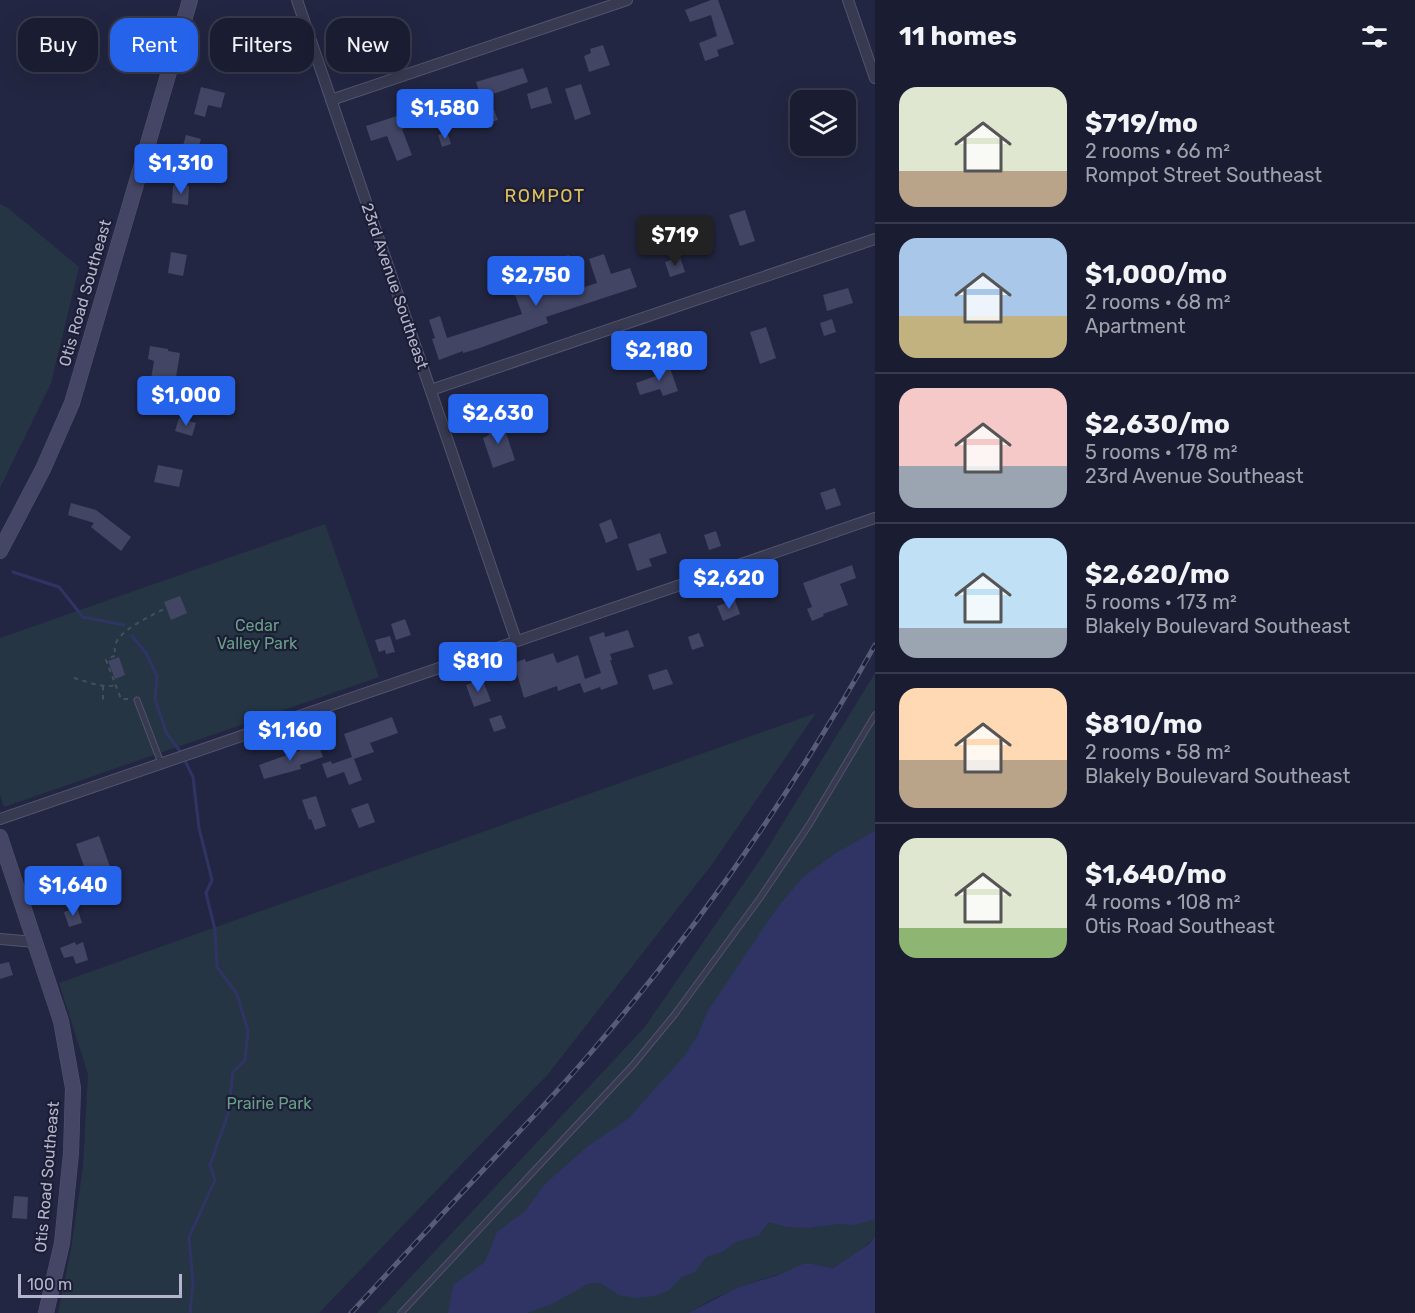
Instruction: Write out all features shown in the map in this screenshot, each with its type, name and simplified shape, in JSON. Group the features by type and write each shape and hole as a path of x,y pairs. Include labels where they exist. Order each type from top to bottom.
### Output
{"street":[{"name":"Otis Road Southeast","path":"0,551 43,469 72,403 190,0"},
{"name":"23rd Avenue Southeast","path":"297,0 516,640"},
{"path":"331,100 627,0"},
{"path":"848,0 875,78"},
{"path":"431,390 875,239"},
{"path":"0,819 875,518"},
{"name":"Otis Road Southeast","path":"0,837 61,1022 73,1088 62,1243 46,1313"},
{"path":"0,939 35,942"}],"lane":[{"path":"137,700 164,762"},
{"path":"401,1313 633,1065 675,1014 760,898 803,834 875,715"}],"path":[{"path":"137,700 122,699 106,660 116,655 114,649 118,639 135,624 166,608"},
{"path":"74,678 102,686 116,685"},
{"path":"102,686 103,704"}],"green space":[{"path":"0,204 8,208 79,267 51,383 0,488"},
{"name":"Cedar Valley Park","path":"325,524 379,677 4,807 0,795 0,638"},
{"path":"875,673 875,1236 861,1250 833,1268 813,1264 753,1282 715,1298 688,1313 377,1313 644,1028 764,854"},
{"name":"Prairie Park","path":"816,713 713,863 549,1073 319,1313 58,1313 71,1249 83,1167 88,1074 59,983"}],"water":[{"path":"875,831 875,1219 856,1225 839,1224 808,1228 787,1227 769,1222 759,1235 736,1242 722,1252 706,1257 695,1272 682,1277 669,1290 656,1296 637,1298 619,1295 600,1283 590,1283 552,1304 527,1313 448,1313 453,1285 485,1262 497,1232 525,1211 545,1184 588,1146 628,1119 685,1055 698,1035 707,1012 777,908 803,877 836,853"},
{"path":"875,1236 875,1313 688,1313 739,1287 778,1275 803,1264 833,1268 869,1244"}],"building":[{"path":"711,0 718,0 734,44 717,50 719,56 705,61 699,43 717,36 711,15 690,22 685,10"},
{"path":"603,45 610,65 589,72 584,56 591,53 590,49"},
{"path":"523,68 528,82 481,98 476,82"},
{"path":"581,84 591,114 575,120 565,89"},
{"path":"201,87 225,93 221,108 208,105 205,117 194,114"},
{"path":"547,87 552,103 531,109 527,94"},
{"path":"443,99 451,122 439,126 436,117 402,129 412,155 397,161 387,136 371,141 366,126"},
{"path":"494,110 498,120 485,124 481,114"},
{"path":"447,132 451,144 442,147 438,135"},
{"path":"186,135 201,139 195,160 180,156"},
{"path":"173,185 189,186 188,205 172,203"},
{"path":"745,210 755,241 740,246 729,215"},
{"path":"171,252 187,255 183,276 168,273"},
{"path":"604,254 611,274 630,268 637,287 546,317 548,323 439,360 429,320 440,316 447,338 522,314 513,289 538,280 536,273 559,265 557,259 569,255 573,269 550,277 556,294 597,283 589,259"},
{"path":"680,257 685,272 670,277 665,262"},
{"path":"848,288 853,303 827,311 823,295"},
{"path":"832,319 836,332 824,336 820,323"},
{"path":"766,327 776,358 760,364 750,332"},
{"path":"150,346 180,353 175,383 151,379 154,361 148,359"},
{"path":"629,348 634,361 621,366 616,352"},
{"path":"668,362 678,391 663,396 660,389 640,395 636,383 656,376 653,368"},
{"path":"179,418 196,423 192,436 175,431"},
{"path":"502,421 515,460 493,468 483,438 489,435 485,426"},
{"path":"158,465 183,470 179,487 154,482"},
{"path":"835,488 841,505 826,510 820,493"},
{"path":"71,503 96,510 131,537 121,551 91,527 94,523 68,515"},
{"path":"611,519 618,538 606,543 599,524"},
{"path":"716,531 721,546 709,550 704,535"},
{"path":"660,533 667,553 649,559 652,566 637,571 628,544"},
{"path":"852,565 856,578 840,584 848,605 823,614 824,616 812,621 807,609 812,607 803,583"},
{"path":"180,596 187,613 171,620 164,602"},
{"path":"735,600 740,614 723,621 717,606"},
{"path":"405,619 411,635 396,640 391,624"},
{"path":"628,630 634,647 610,654 618,684 584,693 580,683 558,691 557,686 524,698 514,663 525,659 526,662 553,653 557,663 578,655 585,679 601,673 589,637 604,632 605,637"},
{"path":"699,633 704,646 692,650 688,637"},
{"path":"390,636 395,652 386,654 385,650 379,652 375,640"},
{"path":"119,657 125,675 115,679 108,661"},
{"path":"667,669 673,684 653,690 648,675"},
{"path":"482,678 491,701 474,707 466,685"},
{"path":"501,715 506,728 494,732 489,719"},
{"path":"392,717 398,733 370,743 374,752 354,759 362,780 349,785 344,772 327,778 322,764 331,761 332,764 352,757 344,734"},
{"path":"318,744 323,757 300,765 301,769 264,779 259,765"},
{"path":"316,796 326,826 315,830 302,800"},
{"path":"368,803 375,822 359,828 351,809"},
{"path":"99,836 113,875 90,883 76,844"},
{"path":"77,907 82,923 69,927 64,912"},
{"path":"75,942 76,945 83,942 88,960 76,964 73,956 64,958 60,948"},
{"path":"9,962 13,975 0,979 0,964"},
{"path":"14,1196 28,1197 27,1219 12,1218"}],"waterway":[{"path":"13,572 59,587 83,617 124,625"},
{"path":"132,636 146,653 157,676 155,700 167,734 180,751 193,777 199,828 212,880 206,893 215,930 217,967 237,994 248,1031 245,1060 233,1072 228,1114 210,1165 215,1180 189,1237 193,1283 190,1313"}],"railway":[{"path":"351,1313 539,1111 638,996 675,949 747,851 781,800 845,698 875,645"}],"district":[{"name":"ROMPOT","path":"545,196"}]}
